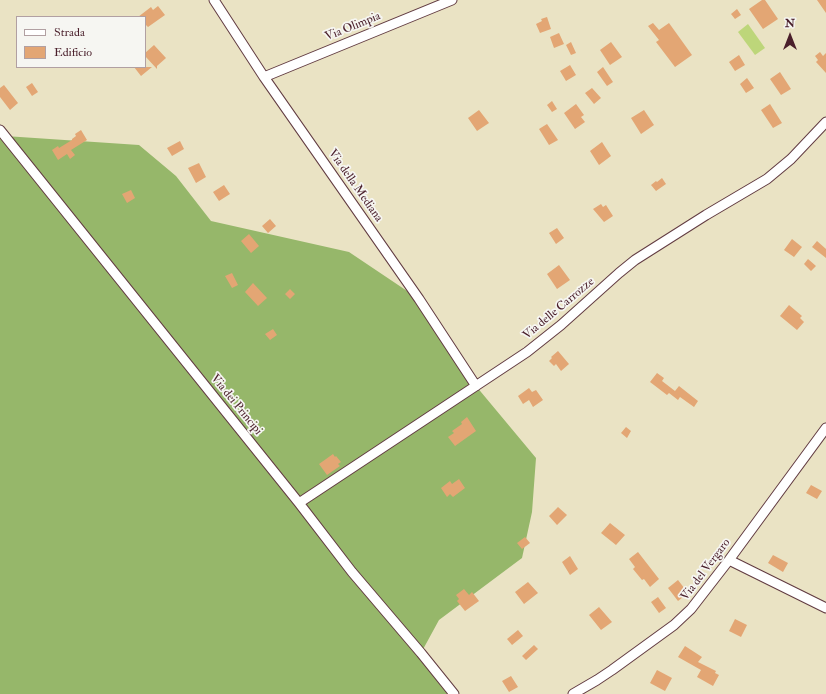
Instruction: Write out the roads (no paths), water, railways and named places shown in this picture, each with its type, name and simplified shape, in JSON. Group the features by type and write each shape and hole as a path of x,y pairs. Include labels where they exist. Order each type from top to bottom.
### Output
{"street":[{"name":"Via della Mediana","path":"214,0 264,77 419,299 476,386"},
{"name":"Via Olimpia","path":"264,77 452,0"},
{"name":"Via delle Carrozze","path":"299,503 539,343 635,260 767,179 791,159 826,122"},
{"name":"Via dei Principi","path":"0,130 299,503 352,572 454,694"},
{"name":"Via del Vergaro","path":"573,694 602,677 681,619 697,603 826,428"},
{"path":"729,560 826,608"}]}
